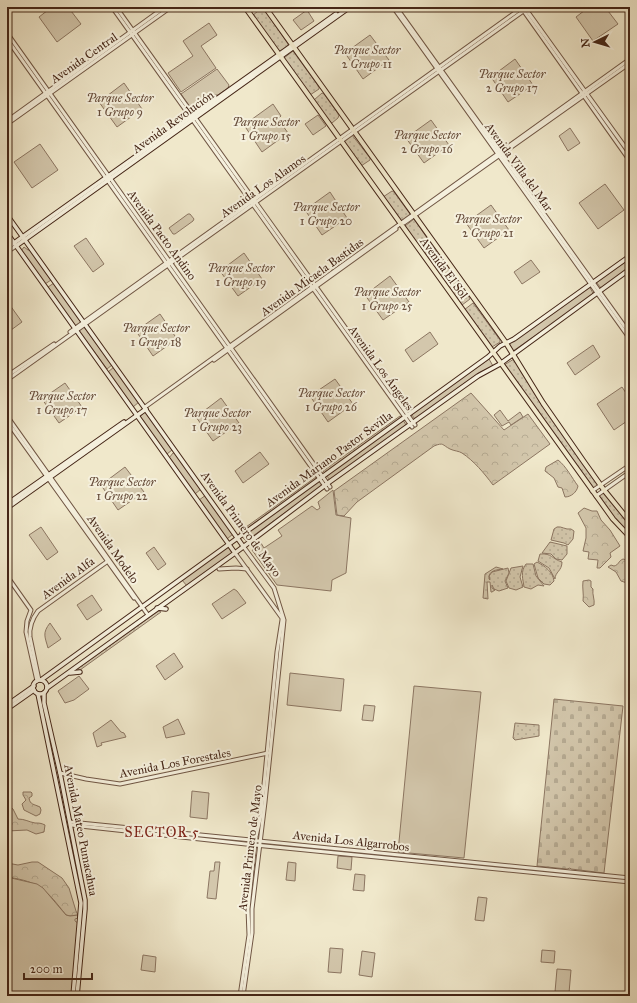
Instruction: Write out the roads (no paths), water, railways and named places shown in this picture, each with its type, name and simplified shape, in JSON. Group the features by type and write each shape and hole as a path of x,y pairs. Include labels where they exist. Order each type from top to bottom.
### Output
{"main road":[{"name":"Avenida El Sol","path":"245,7 592,492 613,519 630,537"},
{"name":"Avenida El Sol","path":"265,7 506,343 543,403 601,486 630,522"},
{"name":"Avenida Revolución","path":"293,46 346,7"},
{"name":"Avenida Revolución","path":"15,245 280,55 350,7"},
{"name":"Avenida Primero de Mayo","path":"7,215 243,546"},
{"name":"Avenida Primero de Mayo","path":"7,233 235,552"},
{"name":"Avenida Mariano Pastor Sevilla","path":"39,681 488,357 492,352 517,337 630,256"},
{"name":"Avenida Mariano Pastor Sevilla","path":"47,688 483,373 500,364 599,293 630,269"},
{"name":"Avenida Micaela Bastidas","path":"7,508 145,408"},
{"name":"Avenida Micaela Bastidas","path":"7,504 48,477"},
{"path":"157,608 166,610"},
{"path":"68,673 80,672"},
{"path":"7,709 34,688 39,681 45,682 47,688 44,693 38,694 34,688"},
{"path":"7,705 34,688"},
{"name":"Avenida Mateo Pumacahua","path":"44,693 44,703 60,773 85,904 77,996"},
{"name":"Avenida Mateo Pumacahua","path":"38,694 81,903 73,996"}],"street":[{"name":"Avenida Los Ángeles","path":"112,7 314,286 412,425"},
{"name":"Avenida Los Ángeles","path":"116,7 132,33"},
{"name":"Avenida Central","path":"132,33 165,7"},
{"name":"Avenida Central","path":"7,121 171,7"},
{"name":"Avenida Villa del Mar","path":"394,7 630,338"},
{"name":"Avenida Los Alamos","path":"7,380 84,323 524,8"},
{"path":"524,8 630,160"},
{"name":"Avenida Pacto Andino","path":"7,33 48,93 328,486"},
{"name":"Avenida Pacto Andino","path":"7,39 48,93"},
{"name":"Avenida Micaela Bastidas","path":"145,408 630,59"},
{"name":"Avenida Micaela Bastidas","path":"584,93 630,63"},
{"name":"Avenida Central","path":"7,124 48,93"},
{"path":"584,93 630,154"},
{"name":"Avenida Revolución","path":"7,249 15,245"},
{"name":"Avenida Revolución","path":"7,252 15,245"},
{"name":"Avenida Villa del Mar","path":"599,293 630,334"},
{"name":"Avenida Los Alamos","path":"7,376 75,330"},
{"name":"Avenida Modelo","path":"7,416 48,477"},
{"name":"Avenida Modelo","path":"7,421 147,615"},
{"path":"592,492 630,465"},
{"path":"596,496 630,472"},
{"name":"Avenida Primero de Mayo","path":"242,996 252,933 252,909 284,620 274,588 243,546"},
{"name":"Avenida Primero de Mayo","path":"235,552 282,618 277,652 269,753 261,814 255,843 248,909 249,935 242,996"},
{"name":"Avenida Alfa","path":"39,681 30,633 32,621 38,611 108,561"},
{"path":"219,569 247,569"},
{"path":"7,576 31,610 27,621 26,632 39,681"},
{"name":"Avenida Los Forestales","path":"60,773 86,779 120,784 269,753"},
{"name":"Avenida Los Algarrobos","path":"70,824 327,852 630,878"},
{"name":"Avenida Los Algarrobos","path":"255,843 260,841 630,882"}],"district":[{"name":"SECTOR 5","path":"162,832"}],"park label":[{"name":"Parque Sector 2 Grupo 11","path":"367,57"},
{"name":"Parque Sector 2 Grupo 17","path":"512,81"},
{"name":"Parque Sector 1 Grupo 9","path":"120,105"},
{"name":"Parque Sector 1 Grupo 15","path":"266,129"},
{"name":"Parque Sector 2 Grupo 16","path":"427,142"},
{"name":"Parque Sector 1 Grupo 20","path":"326,214"},
{"name":"Parque Sector 2 Grupo 21","path":"488,226"},
{"name":"Parque Sector 1 Grupo 19","path":"241,275"},
{"name":"Parque Sector 1 Grupo 25","path":"387,299"},
{"name":"Parque Sector 1 Grupo 18","path":"156,335"},
{"name":"Parque Sector 1 Grupo 26","path":"331,400"},
{"name":"Parque Sector 1 Grupo 17","path":"62,403"},
{"name":"Parque Sector 1 Grupo 23","path":"217,420"},
{"name":"Parque Sector 1 Grupo 22","path":"122,489"}]}
